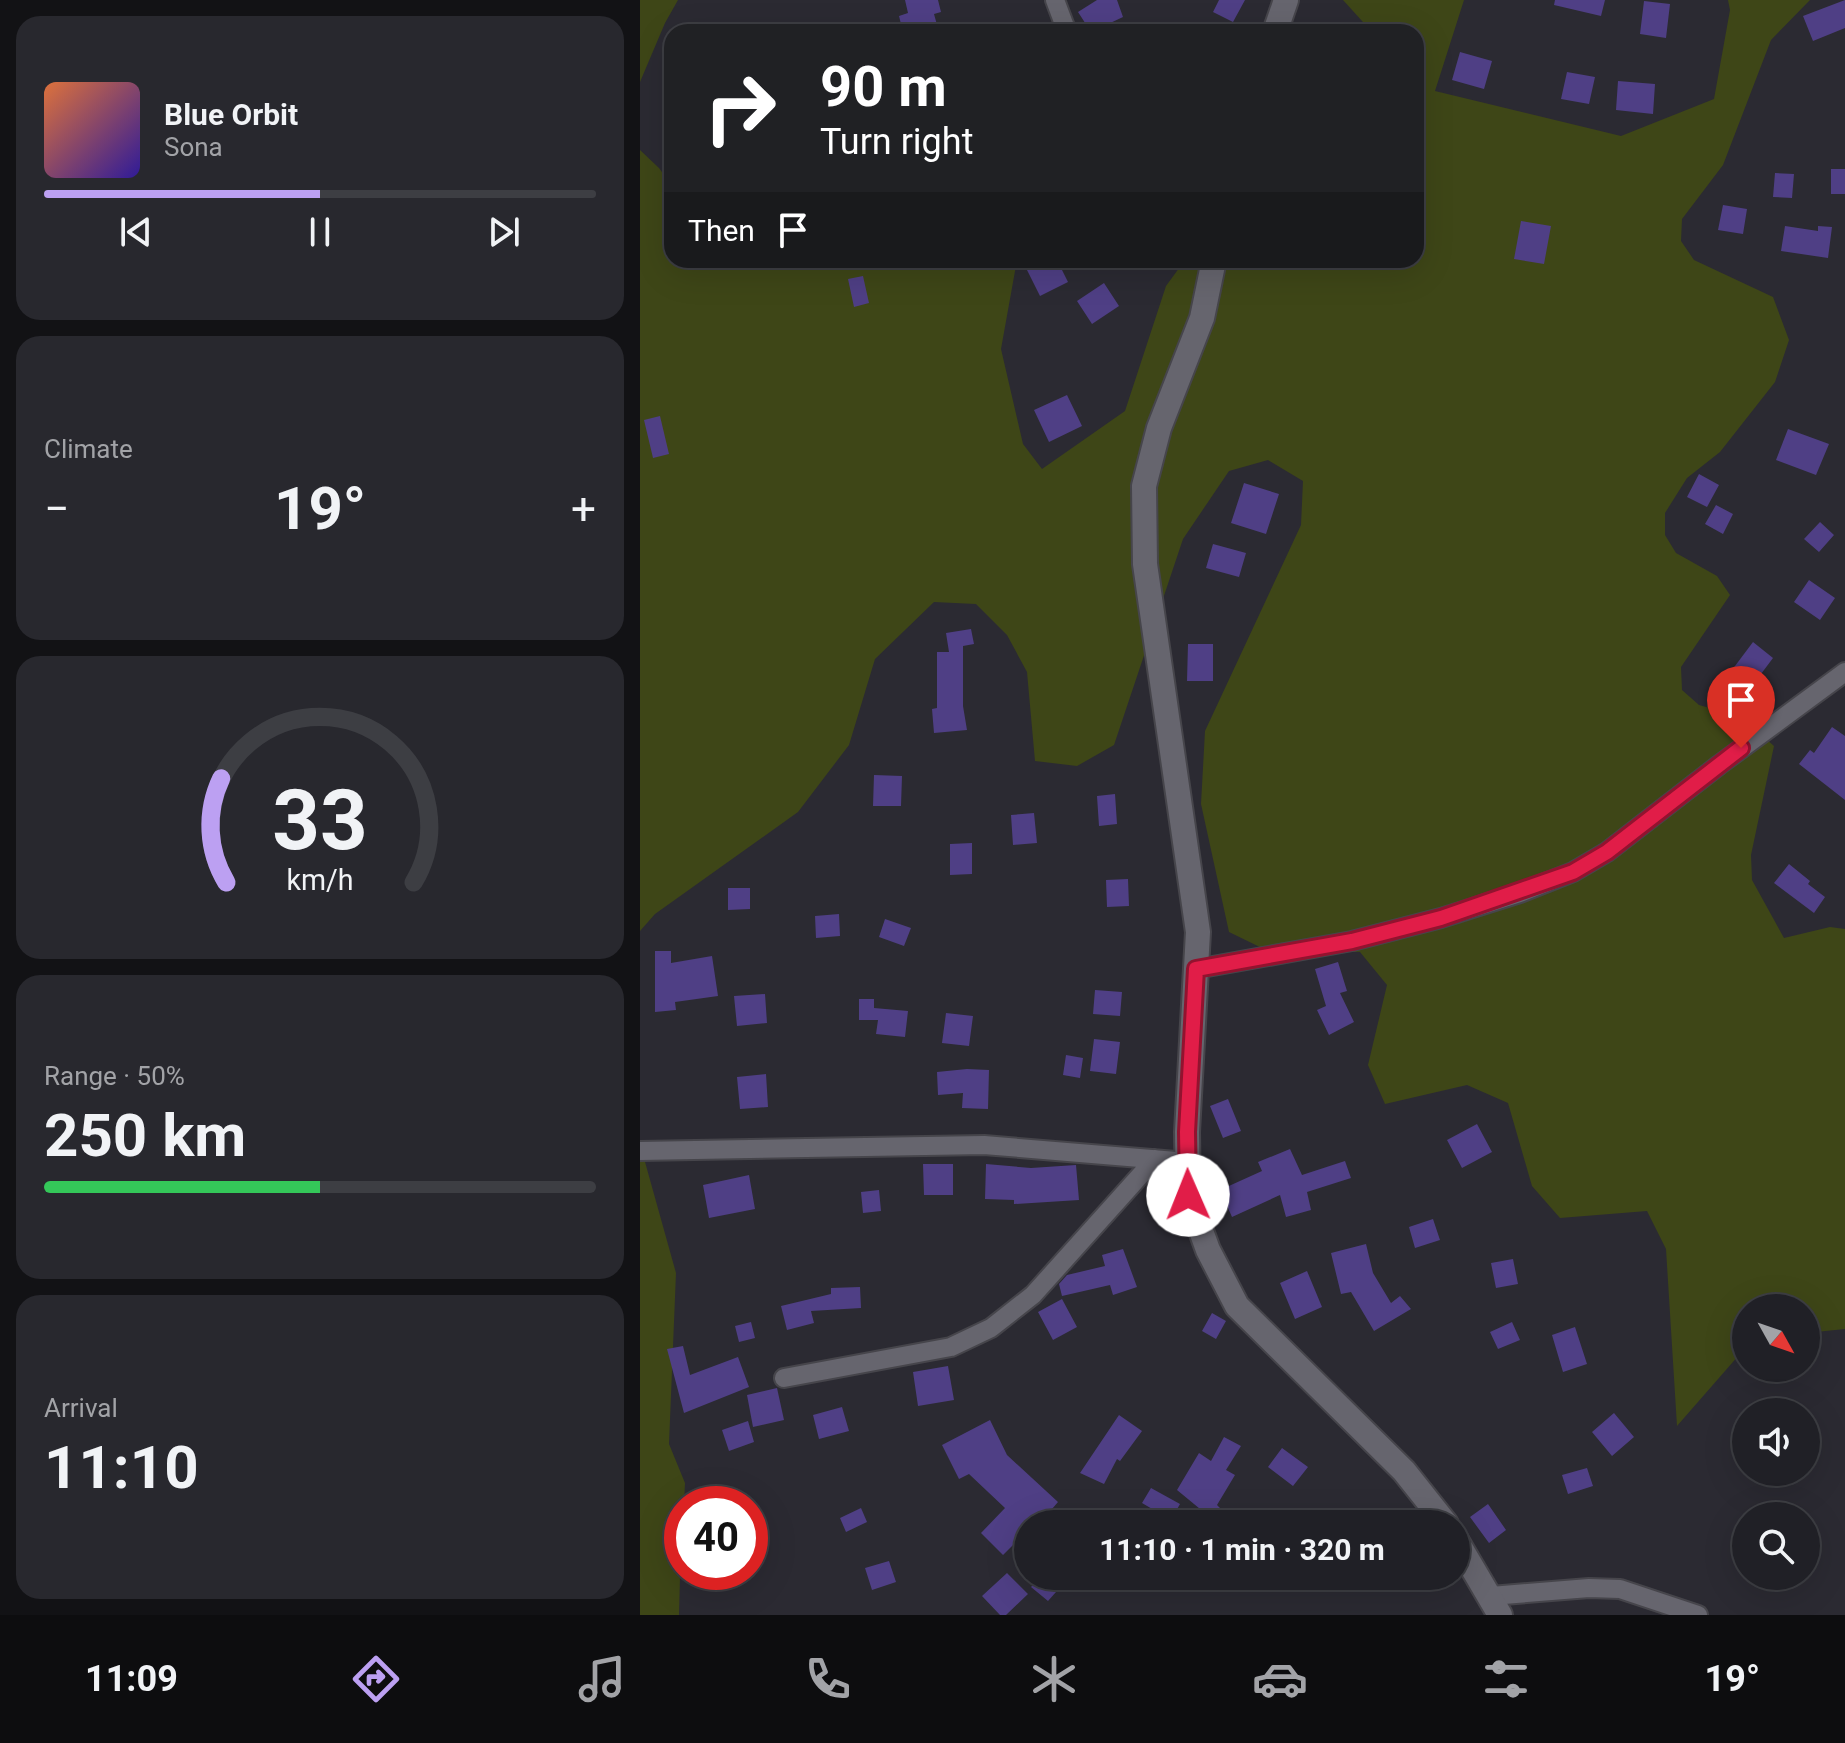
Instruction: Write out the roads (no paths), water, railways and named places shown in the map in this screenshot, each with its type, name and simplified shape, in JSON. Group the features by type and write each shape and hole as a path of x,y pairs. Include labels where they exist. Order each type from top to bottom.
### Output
{"street":[{"path":"1055,0 1064,24"},
{"path":"1278,24 1286,0"},
{"path":"1212,268 1202,318 1159,428 1144,486 1145,564 1198,932 1188,1195 1208,1250 1237,1306 1404,1471 1435,1510"},
{"path":"1196,969 1352,941 1441,918 1573,872 1607,852 1845,672"},
{"path":"640,1151 984,1145 1188,1162"},
{"path":"784,1378 951,1347 991,1328 1033,1295 1155,1159"},
{"path":"1470,1563 1496,1606 1589,1588 1620,1589 1698,1615"}]}
